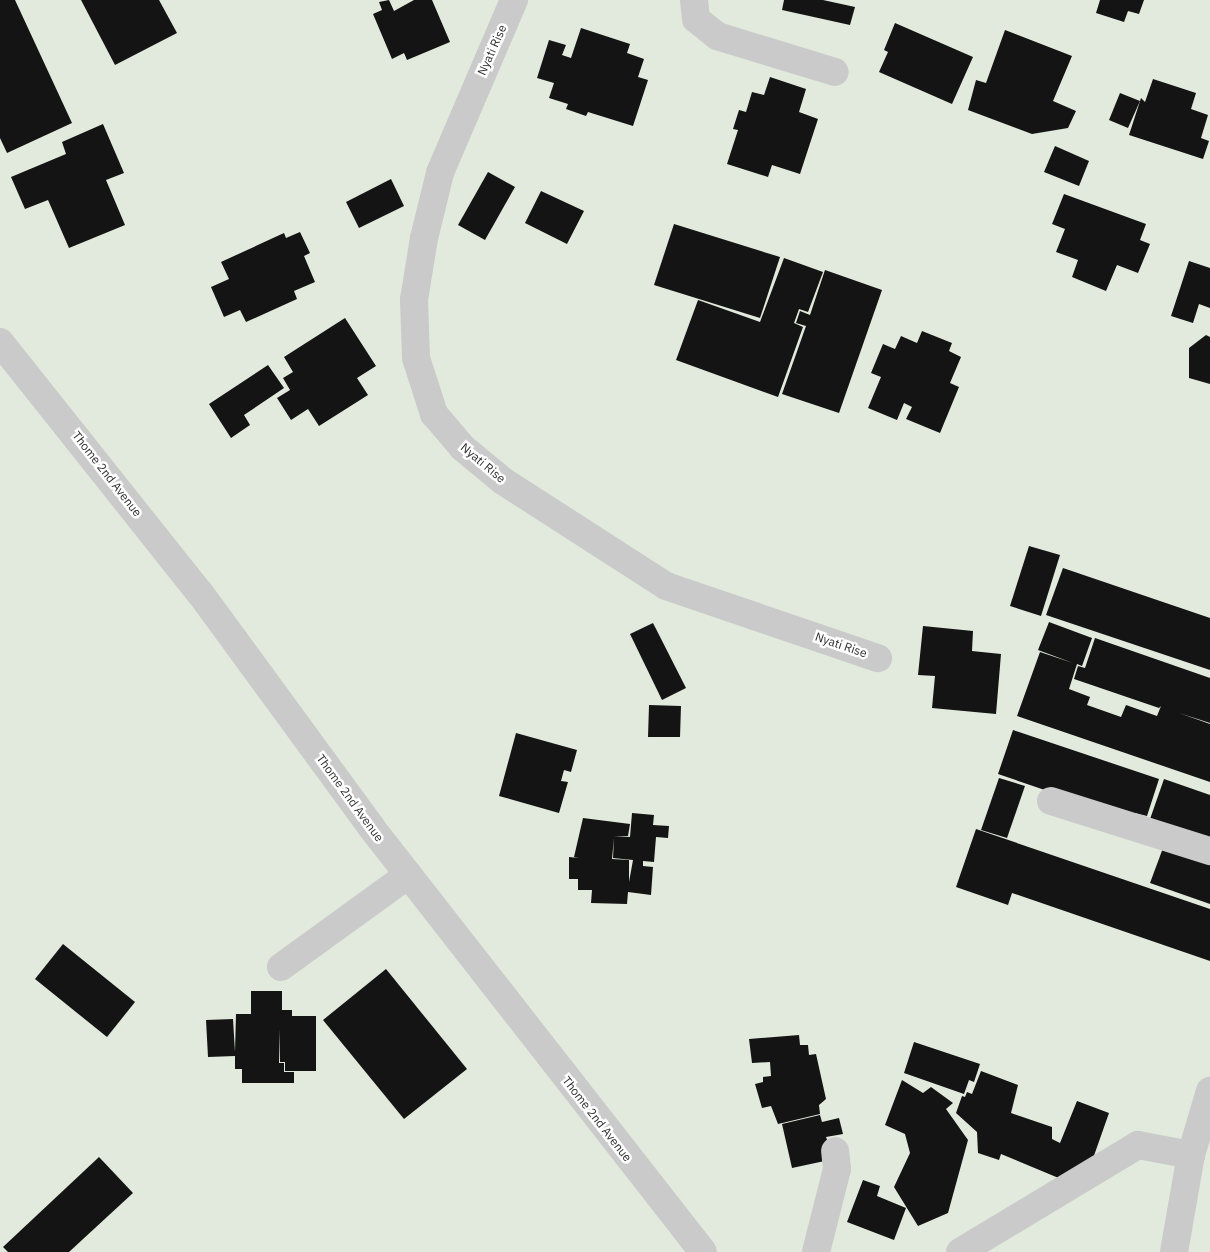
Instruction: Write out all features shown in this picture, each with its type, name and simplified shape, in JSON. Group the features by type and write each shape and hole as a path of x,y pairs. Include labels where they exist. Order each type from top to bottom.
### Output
{"street":[{"name":"Nyati Rise","path":"514,0 440,172 424,238 414,300 416,358 434,414 463,448 503,481 666,586 878,658"},
{"path":"694,0 696,19 717,36 835,72"},
{"name":"Thome 2nd Avenue","path":"0,342 200,593 408,875 703,1252"},
{"path":"1051,801 1210,851"},
{"path":"281,968 408,875"},
{"path":"1174,1252 1190,1155 1210,1091"},
{"path":"960,1252 1138,1145 1190,1155"},
{"path":"816,1252 836,1169 836,1151"}],"shaded area":[{"path":"0,0 1210,0 1210,1252 0,1252"}],"building":[{"path":"0,0 15,0 72,123 7,153 0,138"},
{"path":"81,0 159,0 177,33 115,65"},
{"path":"389,0 394,11 414,0 432,0 450,42 407,60 404,53 392,59 373,14 382,10 379,2"},
{"path":"784,0 823,0 855,7 850,25 782,10"},
{"path":"1100,0 1144,0 1139,14 1128,11 1124,22 1096,13"},
{"path":"895,23 973,57 952,104 879,72 888,52 884,50"},
{"path":"581,28 630,44 627,53 644,59 638,77 648,80 633,126 588,112 586,116 566,109 568,104 549,98 554,83 537,78 549,40 566,45 562,55 571,58"},
{"path":"1005,30 1072,56 1053,101 1076,111 1068,128 1032,134 968,110 976,80 986,83"},
{"path":"770,77 806,89 799,112 818,119 800,174 772,165 768,177 727,164 738,130 733,129 739,110 746,112 752,92 764,95"},
{"path":"1153,79 1196,93 1191,109 1208,115 1201,138 1209,141 1203,159 1129,135 1141,98 1145,102"},
{"path":"1120,93 1140,101 1128,128 1109,120"},
{"path":"103,124 124,173 106,180 125,225 69,248 48,200 25,209 11,177 66,154 62,142"},
{"path":"1055,146 1089,161 1079,186 1044,172"},
{"path":"488,172 515,187 485,240 458,225"},
{"path":"391,179 404,206 359,228 346,202"},
{"path":"541,191 584,211 567,244 525,223"},
{"path":"1064,194 1146,224 1140,240 1150,244 1138,273 1117,265 1106,291 1072,277 1078,260 1056,252 1065,229 1052,224"},
{"path":"674,224 780,257 760,318 654,285"},
{"path":"300,232 310,253 304,256 315,282 294,291 297,299 246,322 240,310 224,317 211,287 229,279 221,262 284,233 286,238"},
{"path":"784,258 823,272 808,312 799,309 794,323 803,327 778,397 676,360 698,300 760,322"},
{"path":"1189,261 1210,268 1210,308 1199,304 1193,323 1171,316"},
{"path":"825,270 882,290 839,413 782,394 806,326 796,323 800,311 810,315"},
{"path":"345,318 376,366 357,378 368,395 319,426 308,409 291,420 277,398 290,390 283,378 293,372 284,357"},
{"path":"922,331 952,343 949,351 961,357 950,383 959,387 940,433 906,419 912,407 904,403 897,420 868,408 881,377 871,373 883,344 895,349 901,336 917,343"},
{"path":"1206,335 1210,337 1210,384 1189,378 1189,348"},
{"path":"268,365 284,388 244,415 250,425 231,438 209,404"},
{"path":"1029,546 1060,555 1041,616 1010,606"},
{"path":"1063,568 1210,618 1210,670 1046,615"},
{"path":"1049,622 1092,638 1082,666 1077,664 1069,689 1090,697 1087,705 1121,717 1126,705 1157,716 1161,706 1159,708 1074,679 1078,666 1085,668 1095,638 1210,678 1210,723 1179,713 1210,724 1210,782 1017,716 1040,652 1073,663 1038,650"},
{"path":"653,623 686,688 662,700 630,634"},
{"path":"923,626 973,631 972,651 1001,654 996,714 932,708 935,676 918,675"},
{"path":"649,705 681,706 680,737 648,737"},
{"path":"1013,730 1159,779 1147,816 1135,813 1133,820 998,774"},
{"path":"516,733 577,750 571,772 564,770 561,781 568,782 559,813 499,796"},
{"path":"999,778 1025,786 1007,838 981,830"},
{"path":"1164,779 1210,795 1210,844 1149,822"},
{"path":"632,813 654,815 653,825 669,826 668,838 656,837 654,862 643,861 643,866 653,867 651,895 628,892 627,904 591,903 592,890 578,890 578,879 569,879 569,857 579,858 574,857 583,818 630,824 628,836 614,836 630,837","holes":["614,838 613,858 633,860 629,882 629,860 612,859"]},
{"path":"976,829 1210,909 1210,961 1012,893 1008,905 956,887"},
{"path":"1163,848 1210,864 1210,904 1150,883"},
{"path":"63,944 135,1002 107,1037 35,979"},
{"path":"386,969 467,1069 404,1119 323,1020"},
{"path":"251,991 282,991 282,1010 292,1010 292,1016 316,1016 316,1071 285,1071 285,1062 280,1062 280,1029 279,1063 284,1063 284,1072 294,1072 294,1083 242,1083 242,1069 235,1069 235,1056 208,1057 206,1020 233,1019 235,1052 236,1014 251,1014"},
{"path":"799,1035 800,1045 808,1045 809,1055 816,1054 826,1099 819,1105 820,1114 778,1124 771,1106 762,1108 755,1084 763,1082 763,1077 771,1076 770,1062 752,1063 749,1039"},
{"path":"914,1042 980,1064 974,1082 969,1080 964,1094 904,1073"},
{"path":"981,1071 1018,1085 1011,1113 1052,1127 1052,1139 1060,1143 1077,1101 1109,1113 1090,1167 1061,1179 1001,1154 999,1160 978,1153 977,1132 956,1113 962,1096 965,1097 967,1092 972,1094"},
{"path":"902,1080 923,1093 931,1087 953,1103 946,1109 968,1140 948,1213 918,1226 894,1187 910,1153 905,1134 885,1125"},
{"path":"820,1115 822,1122 839,1118 843,1134 826,1137 834,1159 792,1168 782,1124"},
{"path":"99,1157 133,1193 69,1252 8,1252 3,1247"},
{"path":"863,1180 880,1186 877,1196 906,1208 894,1240 847,1222"}]}
